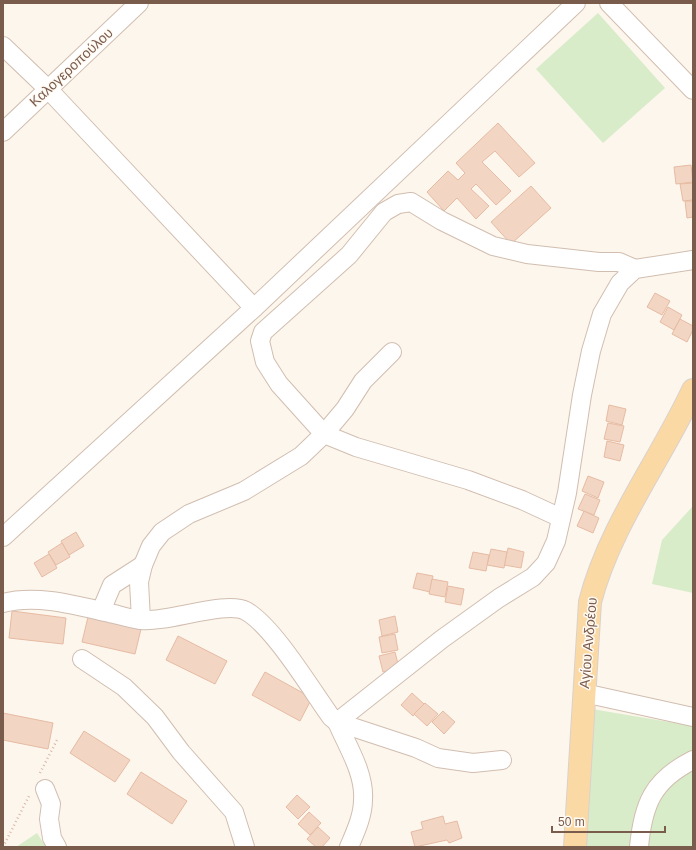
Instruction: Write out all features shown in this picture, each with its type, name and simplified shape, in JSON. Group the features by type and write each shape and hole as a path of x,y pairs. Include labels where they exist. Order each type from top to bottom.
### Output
{"main road":[{"name":"Αγίου Ανδρέου","path":"575,847 590,602 601,564 619,527 693,390"}],"street":[{"name":"Καλογεροπούλου","path":"3,132 139,3"},
{"path":"3,537 254,308 576,3"},
{"path":"609,3 693,90"},
{"path":"3,46 48,89 254,308"},
{"path":"561,518 522,500 468,480 356,447 324,434 279,384 265,362 260,341 263,332 349,255 384,212 398,204 410,202 442,221 493,246 527,254 599,262 620,262 636,269"},
{"path":"338,722 442,639 499,598 532,577 546,564 556,541 567,493 589,358 602,314 620,283 636,269 693,260"},
{"path":"141,620 139,582 143,565 151,546 162,532 189,514 244,491 301,456 324,434 345,410 364,380 392,352"},
{"path":"101,611 112,585 143,565"},
{"path":"3,603 15,600 49,600 141,620 180,617 222,608 244,610 262,622 331,717 338,722 416,748 438,758 473,763 502,760"},
{"path":"82,659 124,686 155,717 181,752 234,812 245,847"},
{"path":"584,693 693,717"},
{"path":"338,722 360,775 364,800 358,827 348,847"},
{"path":"639,847 642,820 661,782 680,767 693,760"},
{"path":"45,789 51,804 49,819 52,838 57,847"}],"green space":[{"path":"598,13 665,88 603,143 536,69"},
{"path":"693,506 693,593 652,584 662,540"},
{"path":"592,709 693,726 693,847 584,847"},
{"path":"37,833 46,847 16,847"}],"building":[{"path":"498,123 535,163 519,177 495,151 482,162 511,191 496,205 476,184 471,189 489,206 476,219 457,198 444,211 427,192 448,171 458,180 465,173 456,163"},
{"path":"691,165 693,182 676,184 674,167"},
{"path":"693,183 693,200 683,201 680,184"},
{"path":"531,186 551,208 511,244 491,222"},
{"path":"685,201 693,201 693,217 687,218"},
{"path":"655,293 670,301 662,315 647,307"},
{"path":"668,307 682,315 674,330 660,322"},
{"path":"680,319 693,326 693,330 687,342 672,334"},
{"path":"609,405 626,409 622,425 606,421"},
{"path":"608,423 624,426 620,442 604,439"},
{"path":"607,441 624,445 620,461 604,457"},
{"path":"588,476 604,482 598,498 582,491"},
{"path":"585,494 600,500 594,515 578,509"},
{"path":"584,511 599,518 593,533 577,526"},
{"path":"76,532 84,546 69,555 61,541"},
{"path":"62,543 70,557 56,565 48,552"},
{"path":"508,548 524,552 521,568 504,565"},
{"path":"491,549 507,552 504,568 487,565"},
{"path":"473,552 489,555 486,571 469,568"},
{"path":"49,554 57,568 42,577 34,563"},
{"path":"417,573 433,576 430,592 413,588"},
{"path":"432,579 448,582 445,597 429,594"},
{"path":"448,586 464,589 461,605 445,602"},
{"path":"12,611 66,618 63,644 9,638"},
{"path":"395,616 398,632 382,636 379,620"},
{"path":"88,617 141,629 135,654 82,642"},
{"path":"395,634 398,650 382,653 379,637"},
{"path":"178,636 227,661 215,684 166,660"},
{"path":"395,652 399,668 383,672 379,656"},
{"path":"265,672 312,698 300,721 252,695"},
{"path":"412,693 424,704 413,716 401,705"},
{"path":"425,703 438,714 427,726 414,714"},
{"path":"443,711 455,722 444,734 432,722"},
{"path":"3,713 53,723 48,749 3,740"},
{"path":"84,731 130,760 115,782 70,753"},
{"path":"141,772 187,801 172,824 127,794"},
{"path":"297,795 310,807 298,819 286,807"},
{"path":"309,812 321,823 310,835 298,824"},
{"path":"443,816 445,824 457,821 462,838 449,843 447,840 415,847 411,832 423,829 421,822"},
{"path":"318,827 330,838 322,847 316,847 307,839"}]}
